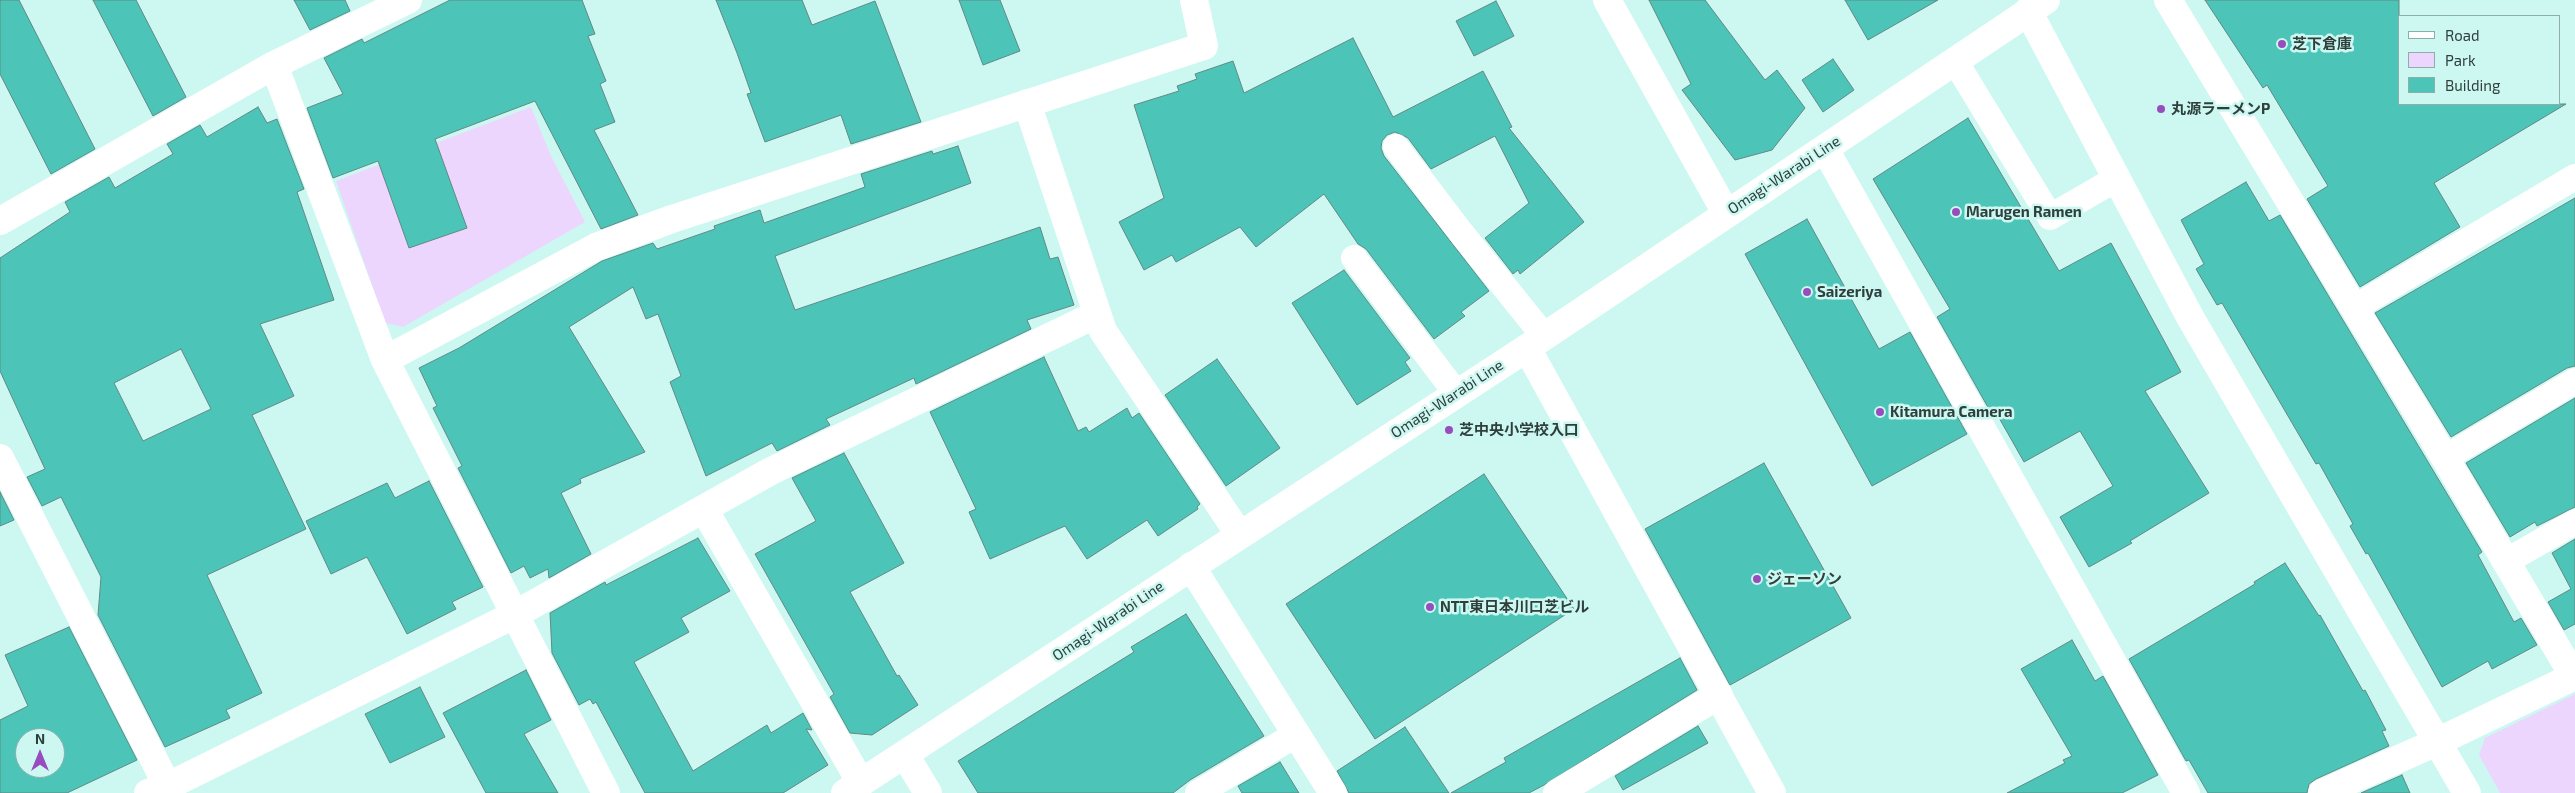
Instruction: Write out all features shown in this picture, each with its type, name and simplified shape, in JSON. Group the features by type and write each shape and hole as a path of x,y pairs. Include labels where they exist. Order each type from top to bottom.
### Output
{"street":[{"path":"0,221 274,65 408,0"},
{"path":"384,360 596,247 681,216 1204,46 1194,0"},
{"path":"1607,0 1726,213"},
{"path":"2168,0 2445,458 2574,676 2438,742 2322,793"},
{"path":"2032,4 2116,179 2190,317 2466,793"},
{"name":"Omagi-Warabi Line","path":"853,788 1535,342 1726,213 1825,149 1954,61 2032,4"},
{"path":"274,65 384,360 606,793"},
{"path":"1027,103 1103,331 1239,534"},
{"path":"1825,149 2186,793"},
{"path":"0,458 163,791 514,615 771,471 1097,314"},
{"path":"1535,342 1772,793"},
{"path":"704,509 853,788"},
{"path":"1191,566 1333,793"},
{"path":"1557,793 1719,695"},
{"path":"905,755 928,793"}],"lane":[{"path":"1954,61 2050,217 2116,179"},
{"path":"1396,147 1462,234 1535,342"},
{"path":"2354,308 2575,177"},
{"path":"1354,258 1456,393"},
{"path":"2445,458 2575,381"},
{"path":"2505,562 2575,522"},
{"path":"1198,793 1297,734"}],"green space":[{"path":"531,107 551,156 585,222 403,327 385,323 336,181"},
{"path":"2575,694 2575,793 2500,793 2479,755 2485,738"}],"building":[{"path":"0,0 19,0 95,149 51,174 0,74"},
{"path":"93,0 136,0 186,97 153,116"},
{"path":"294,0 345,0 350,11 310,30"},
{"path":"450,0 582,0 595,34 588,36 606,81 600,84 615,122 594,130 638,215 601,229 535,101 435,139 467,228 409,248 378,161 333,178 307,108 343,94 324,58 362,39 364,43"},
{"path":"716,0 802,0 812,25 875,1 921,122 851,144 841,115 765,142 747,94 751,93"},
{"path":"959,0 1000,0 1020,51 983,65"},
{"path":"1649,0 1705,0 1765,80 1777,70 1805,108 1772,150 1735,160 1682,90 1691,84"},
{"path":"1845,0 1938,0 1868,40"},
{"path":"2205,0 2399,0 2398,105 2566,104 2434,183 2460,227 2360,287 2307,199 2328,186 2267,85 2263,88"},
{"path":"1496,1 1514,36 1474,56 1456,21"},
{"path":"1353,38 1393,117 1483,71 1512,127 1509,128 1584,222 1520,274 1518,270 1513,274 1485,238 1529,203 1495,136 1431,169 1408,138 1395,132 1387,135 1382,141 1381,148 1384,156 1489,291 1461,312 1465,316 1434,339 1366,249 1358,244 1324,194 1256,247 1240,227 1176,262 1172,255 1144,270 1119,222 1164,198 1134,105 1179,91 1177,86 1197,79 1195,74 1233,61 1244,93"},
{"path":"1833,59 1854,90 1823,112 1802,80"},
{"path":"258,107 267,123 277,119 304,189 297,192 334,300 260,324 294,396 252,415 306,529 207,575 262,693 226,710 230,718 165,747 98,615 101,577 61,497 42,506 27,477 45,469 0,371 0,258 70,212 65,202 109,177 115,188 173,154 167,144 200,125 207,137","holes":["181,349 211,409 143,441 114,383"]},
{"path":"1968,118 2059,271 2111,243 2181,372 2145,391 2209,493 2130,541 2132,543 2089,567 2060,517 2113,486 2080,431 2024,462 1998,416 1994,418 1937,317 1950,309 1873,179"},
{"path":"958,146 971,183 775,256 795,310 1040,227 1050,259 1058,257 1074,305 1027,320 1031,329 916,384 914,378 826,419 830,425 777,451 772,443 706,476 670,382 681,376 658,314 646,319 633,287 569,327 645,452 580,479 581,483 561,493 591,554 549,578 548,569 530,578 524,566 511,573 458,468 462,466 433,408 437,406 419,368 459,348 602,261 653,243 657,249 715,229 714,226 760,210 764,223 865,187 861,174 932,151 933,154"},
{"path":"2246,182 2269,221 2280,215 2482,552 2478,555 2514,622 2521,618 2537,645 2492,669 2488,661 2442,687 2368,553 2366,554 2350,526 2353,524 2319,463 2316,464 2222,303 2217,305 2196,269 2204,264 2181,220"},
{"path":"2575,198 2575,366 2567,368 2451,437 2375,313"},
{"path":"1807,219 1879,349 1910,332 1967,434 1872,486 1745,254"},
{"path":"1344,270 1410,358 1405,362 1411,371 1357,405 1292,303"},
{"path":"1044,357 1078,431 1086,427 1089,432 1127,408 1132,418 1139,413 1200,504 1197,507 1198,509 1158,536 1147,520 1087,559 1065,526 990,559 969,512 976,509 930,412"},
{"path":"1217,359 1280,448 1226,486 1165,395"},
{"path":"2575,398 2575,507 2537,526 2535,522 2510,537 2466,463"},
{"path":"844,453 904,563 850,592 897,676 899,675 918,705 872,735 850,733 830,697 834,694 755,554 816,521 792,478"},
{"path":"1764,463 1851,618 1730,685 1645,529"},
{"name":"NTT東日本川口芝ビル","path":"1484,474 1574,609 1375,739 1286,604"},
{"path":"429,481 483,587 452,602 456,609 407,634 367,557 331,574 306,521 387,483 395,498"},
{"path":"0,492 14,520 0,526"},
{"path":"698,538 730,591 681,618 689,632 634,662 693,771 767,725 771,733 803,713 812,730 806,729 828,765 783,793 645,793 596,702 593,704 590,699 579,705 552,653 550,613 605,582 606,585"},
{"path":"2575,539 2575,624 2564,630 2548,602 2571,589 2552,553"},
{"path":"2285,563 2320,615 2363,691 2365,690 2386,730 2382,731 2389,746 2316,779 2309,784 2307,793 2208,793 2189,760 2186,761 2129,659 2255,584 2254,582"},
{"path":"1186,614 1264,736 1190,780 1173,793 978,793 958,761 1134,652 1131,647"},
{"path":"69,627 137,760 67,793 0,793 0,720 28,706 5,655"},
{"path":"2072,640 2095,681 2103,676 2158,775 2122,793 2007,793 2065,763 2063,760 2072,756 2021,669"},
{"path":"1680,658 1697,690 1544,785 1529,793 1451,793 1506,762 1504,758"},
{"path":"526,670 551,720 524,734 558,793 486,793 443,713"},
{"path":"420,687 445,737 390,763 365,714"},
{"path":"1698,726 1708,743 1623,790 1615,776"},
{"path":"1405,727 1449,793 1349,793 1337,771"},
{"path":"1280,762 1299,793 1242,793 1238,786"},
{"path":"2402,775 2410,793 2361,793"}],"place":[{"name":"芝下倉庫","path":"2282,44"},
{"name":"丸源ラーメンP","path":"2161,109"},
{"name":"Marugen Ramen","path":"1956,212"},
{"name":"Saizeriya","path":"1807,292"},
{"name":"Kitamura Camera","path":"1880,412"},
{"name":"芝中央小学校入口","path":"1449,430"},
{"name":"ジェーソン","path":"1757,579"},
{"name":"NTT東日本川口芝ビル","path":"1430,607"}]}
